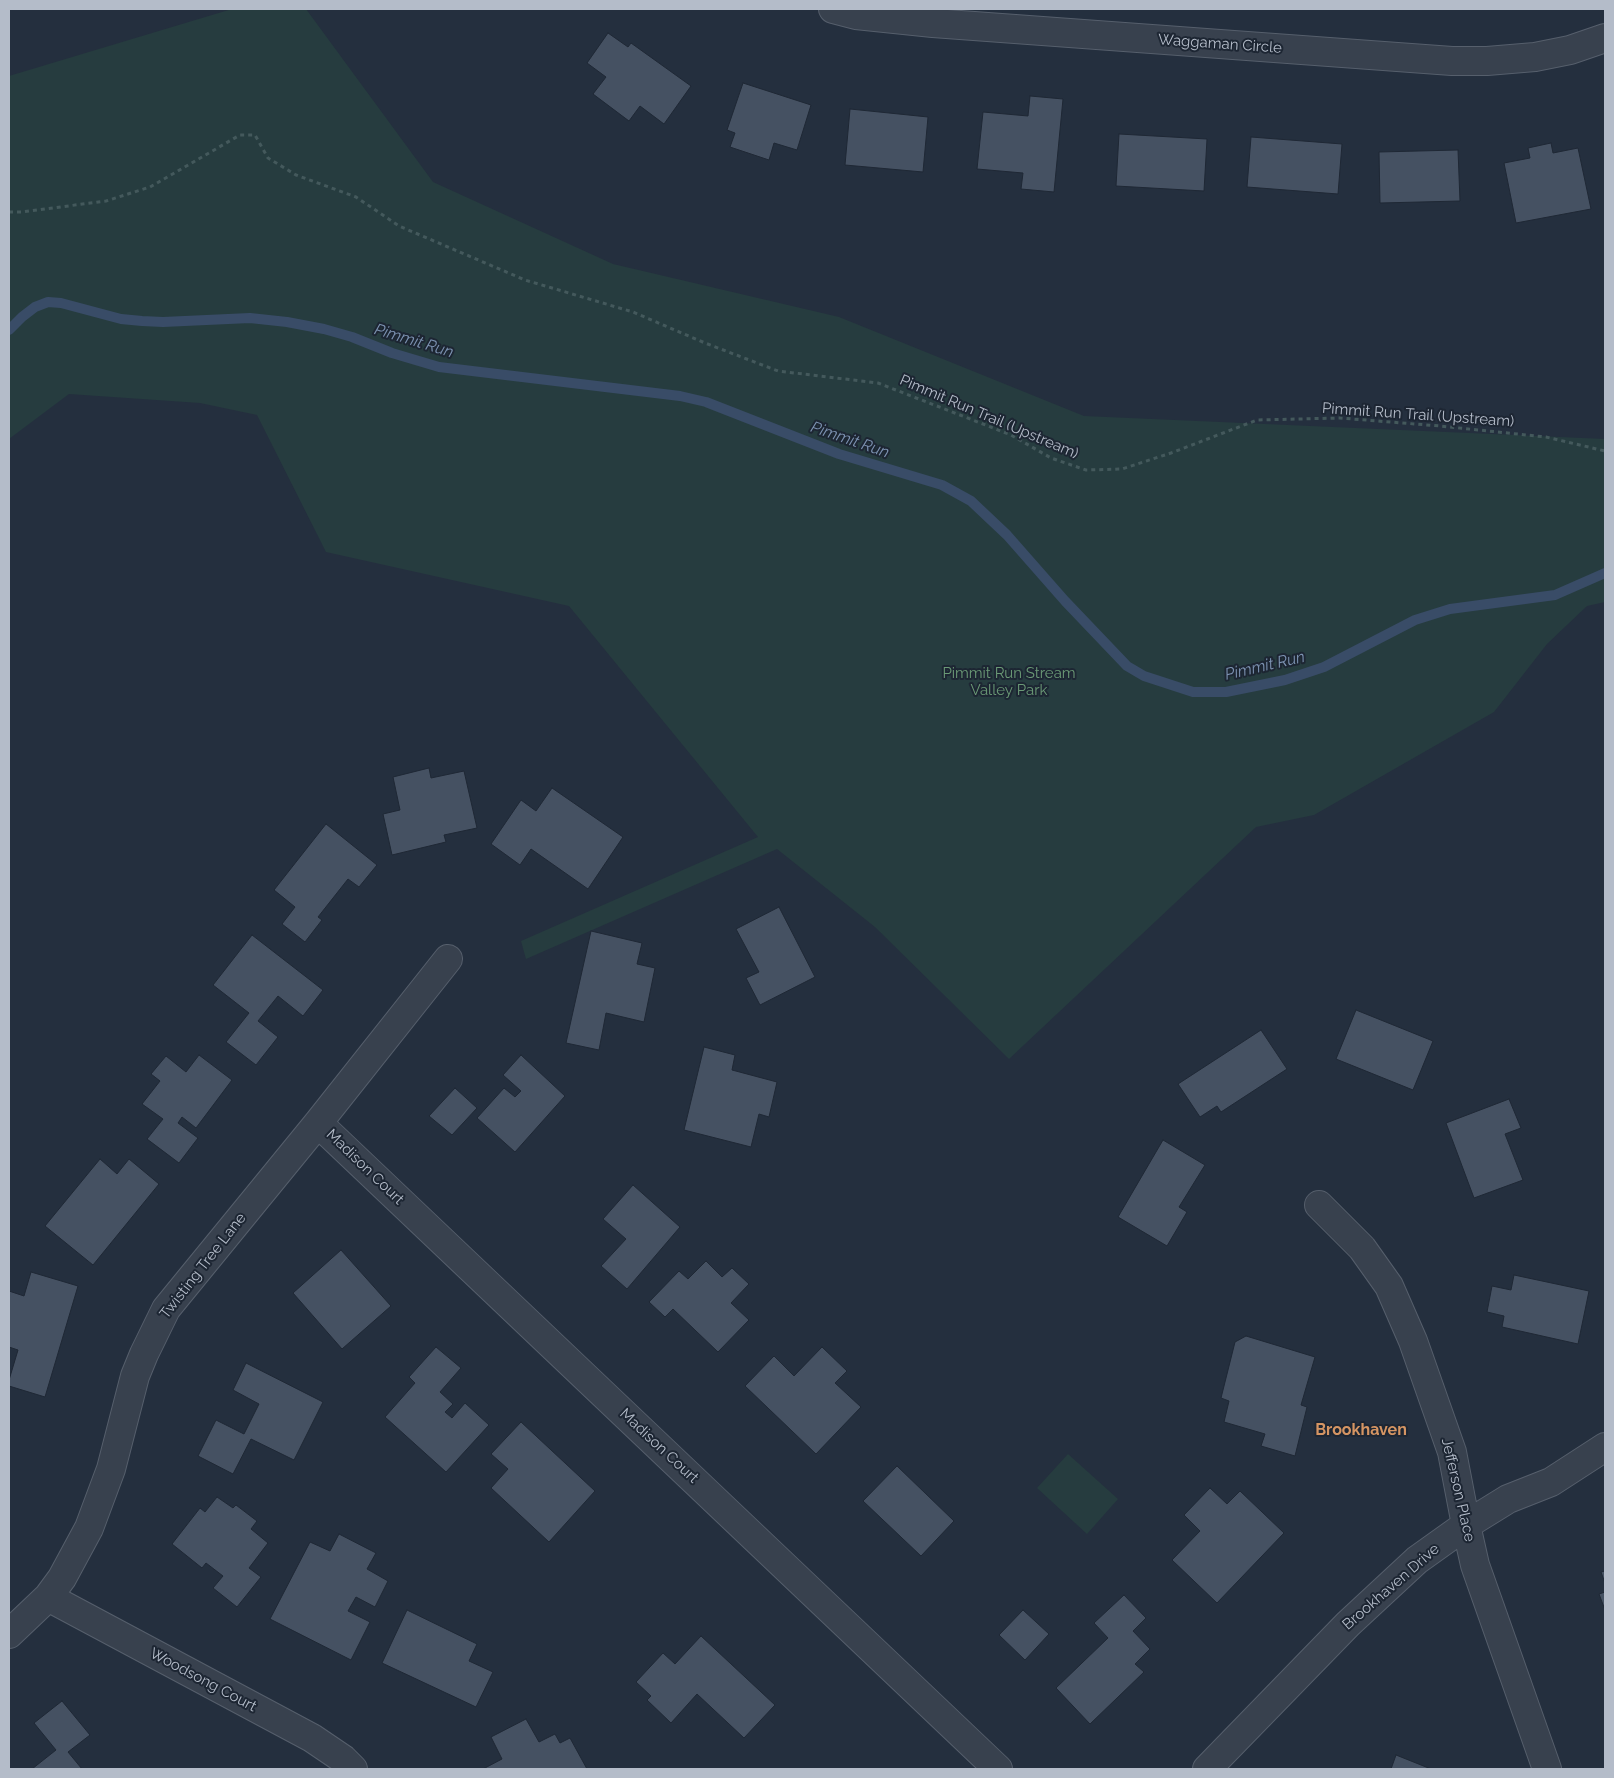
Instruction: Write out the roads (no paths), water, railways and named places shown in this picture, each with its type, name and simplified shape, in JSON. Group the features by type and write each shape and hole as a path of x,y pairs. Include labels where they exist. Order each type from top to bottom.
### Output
{"street":[{"name":"Waggaman Circle","path":"833,9 856,15 933,23 1452,61 1487,61 1535,57 1570,50 1605,38"},
{"name":"Twisting Tree Lane","path":"9,1634 48,1597 62,1578 89,1528 111,1469 135,1376 147,1346 166,1308 318,1123 448,959"},
{"name":"Madison Court","path":"318,1123 998,1769"},
{"name":"Jefferson Place","path":"1319,1205 1362,1248 1389,1286 1413,1341 1452,1452 1475,1565 1547,1769"},
{"name":"Brookhaven Drive","path":"1207,1769 1348,1624 1417,1560 1466,1525 1508,1499 1551,1482 1605,1446"},
{"name":"Woodsong Court","path":"48,1597 312,1738 343,1759 353,1769"}],"waterway":[{"name":"Pimmit Run","path":"9,330 35,307 48,302 61,303 121,319 142,321 163,322 250,318 324,329 439,367 680,396 706,402 839,454 942,485 971,501 1007,535 1065,601 1127,666 1144,676 1193,692 1226,692 1285,680 1324,667 1415,620 1450,609 1555,595 1605,573"}],"district":[{"name":"Brookhaven","path":"1361,1430"}],"park label":[{"name":"Pimmit Run Stream Valley Park","path":"1009,682"}]}
